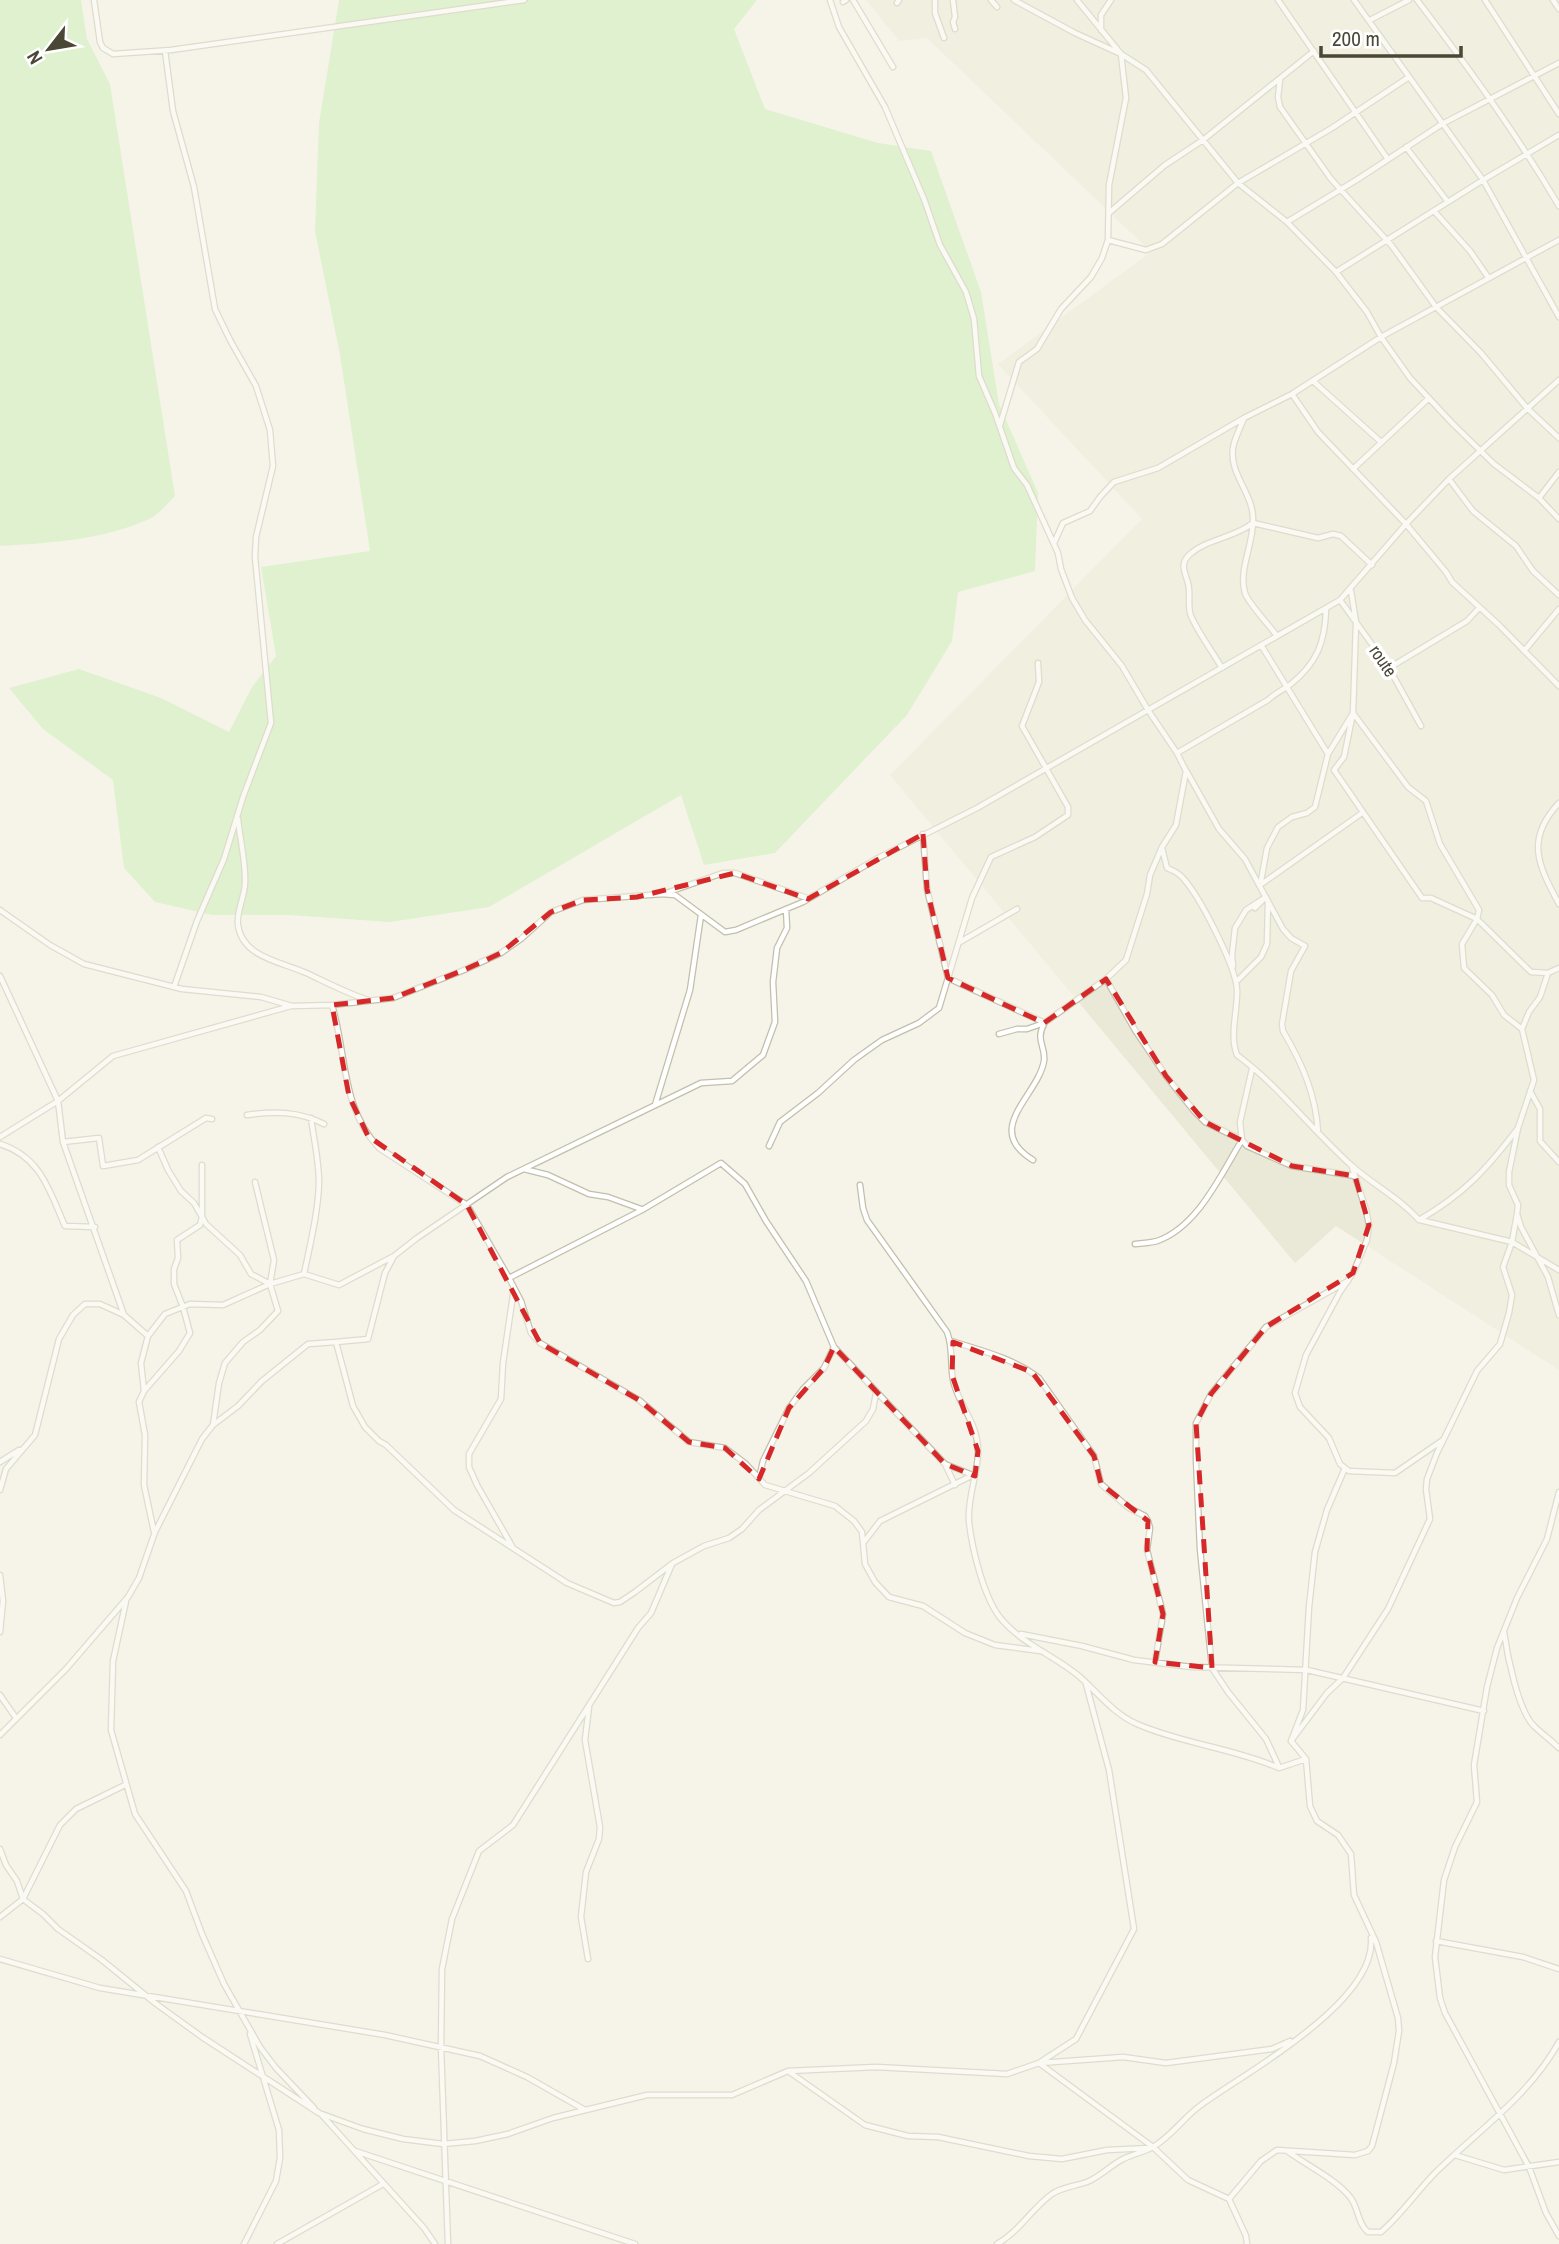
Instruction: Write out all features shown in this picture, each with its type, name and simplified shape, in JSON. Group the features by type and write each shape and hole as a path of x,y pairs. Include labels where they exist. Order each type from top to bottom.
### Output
{"street":[{"path":"94,0 100,42 107,52 113,54 165,51 524,0"},
{"path":"830,0 839,27 885,107 925,199 940,245 966,292 974,319 979,376 1014,468 1027,485 1054,543 1066,583 1079,609 1122,666 1177,753 1219,829 1245,859 1283,929 1291,938 1305,946 1291,971 1282,1024 1307,1079 1317,1112 1318,1132"},
{"path":"853,0 893,67"},
{"path":"934,0 944,38"},
{"path":"953,0 955,29"},
{"path":"991,0 998,7"},
{"path":"1014,0 1121,54 1146,70 1238,183 1287,222 1336,272 1367,312 1410,378 1480,451 1514,481 1539,498 1559,519"},
{"path":"1000,426 1019,362 1037,349 1061,309 1091,276 1102,258 1108,240 1109,185 1126,98 1121,54 1077,0"},
{"path":"1103,35 1100,28 1101,15 1111,0"},
{"path":"1279,0 1387,158"},
{"path":"1354,0 1483,180 1559,317"},
{"path":"1370,20 1409,0"},
{"path":"1417,0 1491,98 1559,205"},
{"path":"1485,0 1559,114"},
{"path":"1553,0 1559,9"},
{"path":"165,51 173,111 194,187 215,309 256,386 273,448 273,467 254,556 271,723 224,859 197,922 174,987"},
{"path":"1109,213 1165,165 1203,139 1314,51"},
{"path":"1287,222 1442,124 1559,64"},
{"path":"1108,240 1137,249 1154,248 1238,183 1305,145 1409,77"},
{"path":"1280,80 1280,107 1305,145 1386,240 1436,307 1481,353 1527,408 1559,438"},
{"path":"1336,272 1559,135"},
{"path":"1406,147 1448,202"},
{"path":"1434,211 1470,251 1488,277"},
{"path":"1054,543 1063,523 1090,511 1114,482 1158,468 1244,418 1292,394 1381,337 1559,240"},
{"path":"0,1137 58,1101 113,1056 292,1006 332,1005 393,998 501,953 551,912 583,900 675,895 724,932 736,930 786,909 977,807 1340,600 1449,479 1559,380"},
{"path":"1313,381 1381,442"},
{"path":"1292,394 1318,432 1406,524 1452,582 1559,686"},
{"path":"1353,469 1429,398"},
{"path":"1244,418 1232,449 1238,477 1251,500 1253,523 1242,582 1245,596 1277,636"},
{"path":"1539,498 1559,472"},
{"path":"1449,479 1474,511 1516,546 1533,571 1559,595"},
{"path":"1253,523 1318,538 1333,534 1341,536 1371,565"},
{"path":"1222,668 1191,615 1183,562 1190,554 1210,543 1242,532 1253,523"},
{"path":"1350,590 1356,622 1353,713 1344,757 1334,770 1422,898 1431,898 1477,919 1531,972 1548,973 1559,968"},
{"name":"route","path":"1340,600 1389,668 1421,726"},
{"path":"1389,668 1467,621 1479,608"},
{"path":"1177,753 1268,700 1303,673 1319,652 1326,634 1326,609"},
{"path":"1523,652 1559,609"},
{"path":"1261,645 1328,754"},
{"path":"769,1146 780,1122 818,1093 854,1060 882,1040 919,1023 939,1008 976,887 991,857 1035,837 1068,815 1068,807 1023,726 1039,682 1038,663"},
{"path":"1260,886 1268,848 1278,827 1292,817 1307,813 1315,807 1328,754 1353,713"},
{"path":"1353,713 1409,787 1426,802 1440,844 1479,910 1477,919 1462,944 1464,968 1492,995 1504,1015 1522,1029"},
{"path":"999,1034 1044,1023 1106,979 1126,960 1147,894 1150,875 1161,847 1176,825 1186,771"},
{"path":"1559,803 1542,824 1538,843 1544,875 1559,904"},
{"path":"1260,886 1362,813"},
{"path":"237,816 245,885 237,924 243,939 256,953 273,962 297,969 344,992 369,1000"},
{"path":"923,834 927,889 948,978"},
{"path":"1161,847 1167,868 1181,875 1197,897 1234,971"},
{"path":"662,894 723,873 735,873 808,898"},
{"path":"1267,898 1246,910 1235,928 1232,955 1236,982 1235,1051 1351,1165 1391,1197 1405,1204 1419,1220 1511,1242 1559,1270"},
{"path":"1255,908 1267,898"},
{"path":"1236,982 1261,957 1267,944 1267,898"},
{"path":"144,1391 141,1363 148,1336 165,1314 190,1304 223,1305 270,1284 304,1275 339,1285 394,1256 492,1186 524,1169 701,1083 732,1081 763,1055 775,1022 775,960 777,946 786,931 786,909"},
{"path":"959,942 1017,909"},
{"path":"0,910 83,964 174,987 261,997 292,1006"},
{"path":"655,1105 690,990 701,914"},
{"path":"1291,1741 1327,1693 1343,1678 1388,1609 1430,1519 1427,1479 1443,1439 1477,1371 1500,1344 1512,1295 1503,1267 1517,1214 1517,1205 1509,1185 1509,1172 1518,1128 1534,1080 1522,1029 1528,1012 1540,997 1548,973"},
{"path":"0,976 58,1101 63,1142 124,1315"},
{"path":"948,978 1044,1023"},
{"path":"1106,979 1166,1076 1205,1122 1242,1140 1247,1146 1292,1166 1355,1176"},
{"path":"332,1005 338,1025 349,1096 368,1136 379,1148 467,1205 521,1301 531,1333 540,1343 639,1400 689,1442 725,1448 746,1464 765,1485 835,1506 854,1521 862,1532 865,1564 875,1582 889,1597 923,1606 965,1633 995,1645 1041,1651"},
{"path":"1033,1160 1019,1152 1013,1141 1012,1128 1044,1061 1039,1037 1044,1023"},
{"path":"1135,1244 1157,1241 1181,1228 1198,1213 1242,1140 1241,1110 1252,1068"},
{"path":"1530,1091 1540,1109 1540,1141 1559,1163"},
{"path":"247,1115 281,1112 311,1118 324,1124"},
{"path":"63,1142 99,1138 103,1166 138,1160 206,1118 212,1118"},
{"path":"304,1275 319,1185 311,1118"},
{"path":"1419,1220 1470,1185 1488,1167 1518,1128"},
{"path":"0,1144 15,1149 30,1159 44,1178 65,1226 95,1227"},
{"path":"158,1147 168,1170 206,1224 240,1255 251,1274 270,1284"},
{"path":"509,1278 642,1210 721,1163 745,1184 806,1281 834,1347 946,1464 955,1485"},
{"path":"155,1532 144,1485 145,1435 139,1402 144,1391 190,1333 174,1284 174,1269 178,1258 177,1240 200,1225 202,1165"},
{"path":"1351,1165 1369,1225 1367,1240 1353,1273 1306,1355 1295,1392 1300,1407 1329,1437 1340,1464 1349,1471 1395,1473 1443,1439"},
{"path":"524,1169 548,1175 589,1195 608,1197 642,1210"},
{"path":"213,1425 225,1363 243,1342 260,1330 278,1311 270,1284 274,1261 255,1182"},
{"path":"860,1185 867,1220 947,1332 950,1341 955,1387 969,1412 978,1451 968,1508 970,1531 981,1575 992,1605 1002,1621 1086,1683 1106,1704 1134,1723 1177,1740 1257,1758 1279,1768 1306,1759"},
{"path":"1517,1214 1548,1277 1559,1315"},
{"path":"0,1735 66,1669 128,1597 139,1578 155,1532 202,1439 213,1425 308,1344 368,1339 385,1273 394,1256"},
{"path":"1279,1768 1266,1739 1212,1668 1200,1549 1196,1423 1211,1394 1266,1327 1348,1280"},
{"path":"512,1547 477,1485 469,1467 469,1454 500,1399 514,1288"},
{"path":"0,1490 6,1469 34,1435 60,1339 73,1315 85,1304 100,1304 124,1315 148,1336"},
{"path":"950,1341 988,1353 1032,1372 1039,1378 1094,1457 1101,1484 1149,1521 1147,1550 1163,1614 1155,1662"},
{"path":"336,1342 353,1406 365,1427 454,1510 568,1583 614,1603 635,1592 673,1563 704,1546 736,1534 759,1510 808,1473 866,1421 873,1409 876,1392"},
{"path":"759,1479 763,1461 789,1408 824,1368 834,1347"},
{"path":"0,1462 34,1435"},
{"path":"946,1464 973,1476"},
{"path":"1291,1741 1303,1710 1315,1552 1334,1491 1345,1468"},
{"path":"864,1543 880,1521 973,1476"},
{"path":"1559,1492 1547,1539 1517,1598 1497,1648 1487,1687 1474,1765 1477,1802 1449,1862 1436,1941 1437,1976 1445,2013 1530,2167 1546,2213 1559,2236"},
{"path":"447,2244 440,2048 442,1969 453,1919 479,1851 513,1825 560,1749 574,1733 589,1703 638,1628 651,1613 673,1563"},
{"path":"0,1575 3,1601 0,1632"},
{"path":"128,1597 120,1621 113,1661 111,1730 135,1814 186,1891 202,1934 239,2011 276,2068 355,2151 435,2244"},
{"path":"1504,1631 1509,1670 1528,1718 1559,1748"},
{"path":"1018,1633 1134,1660 1212,1668 1307,1670 1484,1711"},
{"path":"0,1849 23,1899 145,1995 202,2037 320,2113 384,2135 443,2144 475,2141 647,2095 732,2095 788,2071 876,2067 1007,2074 1039,2063 1076,2039 1134,1929 1109,1770 1086,1683"},
{"path":"0,1695 16,1718"},
{"path":"588,1959 582,1917 586,1872 599,1839 600,1827 585,1740 589,1703"},
{"path":"1229,2199 1268,2155 1276,2150 1355,2155 1368,2151 1372,2146 1391,2075 1399,2031 1398,2018 1376,1942 1354,1895 1351,1854 1338,1835 1317,1821 1310,1807 1306,1759 1291,1741"},
{"path":"0,1917 23,1899 60,1825 76,1810 125,1785"},
{"path":"997,2244 1017,2231 1051,2195 1105,2173 1121,2160 1153,2147 1198,2106 1324,2018 1354,1983 1367,1962 1372,1948 1371,1934"},
{"path":"1436,1941 1523,1957 1559,1969"},
{"path":"0,1959 100,1989 385,2035 480,2056 527,2077 586,2111"},
{"path":"244,2244 276,2181 280,2158 279,2130 246,2024"},
{"path":"1039,2063 1123,2057 1166,2063 1272,2049 1299,2038"},
{"path":"1286,2150 1345,2191 1356,2206 1362,2227 1374,2234 1387,2227 1421,2187 1528,2088 1559,2042"},
{"path":"1039,2063 1153,2147 1188,2180 1229,2199 1247,2244"},
{"path":"788,2071 865,2125 908,2136 938,2137 1029,2156 1062,2159 1107,2150 1153,2147"},
{"path":"355,2151 635,2244"},
{"path":"1454,2155 1504,2170 1559,2162"},
{"path":"277,2244 383,2184"}],"highlighted area":[{"path":"923,834 927,889 948,978 1044,1023 1106,979 1166,1076 1205,1122 1292,1166 1355,1176 1369,1225 1353,1273 1266,1327 1211,1394 1196,1423 1212,1668 1155,1662 1163,1614 1147,1550 1148,1521 1101,1484 1094,1456 1032,1372 953,1342 952,1375 978,1451 975,1476 945,1464 834,1347 824,1368 789,1408 759,1479 725,1448 689,1442 639,1400 540,1343 467,1205 368,1136 349,1096 332,1005 393,998 464,970 501,953 551,912 583,900 637,897 735,873 808,899"}],"shaded area":[{"path":"866,0 1559,0 1559,1370 1336,1226 1295,1263 890,775 1142,519 998,364 1151,252 927,38 899,41"}],"green space":[{"path":"0,0 81,0 87,39 110,84 175,496 151,518 115,531 58,542 0,546"},
{"path":"339,0 757,0 734,29 765,109 878,143 931,151 981,292 999,404 1038,493 1035,571 958,592 952,641 907,715 775,853 704,865 681,795 489,907 390,922 289,915 212,915 155,902 124,868 113,780 43,729 9,688 79,669 161,698 229,732 252,687 276,656 261,567 370,551 340,355 315,231 319,123"}]}
